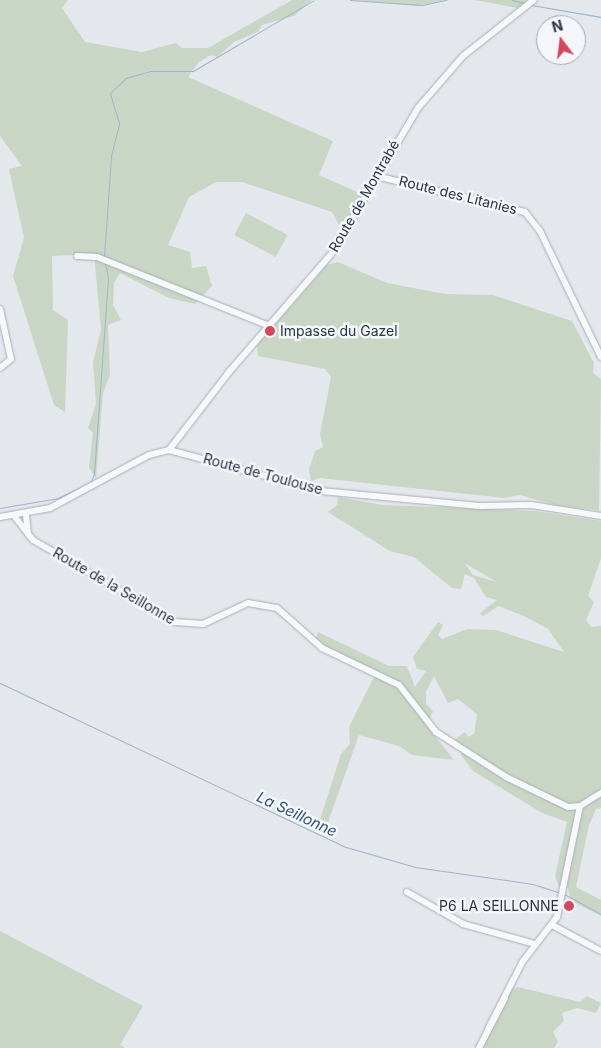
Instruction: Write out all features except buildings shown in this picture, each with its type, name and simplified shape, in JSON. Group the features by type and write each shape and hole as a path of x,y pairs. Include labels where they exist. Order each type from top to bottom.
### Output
{"street":[{"name":"Route de Montrabé","path":"169,450 267,326 332,253 405,125 452,67 534,0"},
{"name":"Route des Litanies","path":"376,176 524,212 540,231 601,357"},
{"path":"77,256 103,259 267,326"},
{"path":"0,309 12,359 0,368"},
{"path":"0,517 26,515 65,502 149,455 169,450"},
{"name":"Route de Toulouse","path":"169,450 321,491 479,506 531,505 601,516"},
{"path":"26,515 29,536"},
{"name":"Route de la Seillonne","path":"15,517 29,536 183,625 203,624 248,603 277,608 322,648 404,689 444,737 530,790 568,807 580,806"},
{"path":"479,1048 507,991 536,944 552,924 563,898 580,806 600,794"},
{"path":"407,892 452,918 536,944"},
{"path":"552,924 601,951"}],"green space":[{"path":"0,0 68,0 62,8 85,42 142,52 176,43 182,48 208,48 292,0 312,0 294,16 262,25 258,32 234,42 217,57 211,55 198,63 188,77 333,141 319,175 364,195 343,232 332,212 242,182 216,182 189,197 168,245 190,252 192,268 206,266 212,286 195,304 169,298 120,273 114,283 113,305 121,320 108,325 110,375 103,393 96,479 89,467 93,433 88,428 96,404 93,362 101,330 94,254 52,256 53,310 68,320 65,412 54,405 13,276 24,238 9,169 22,166 0,136"},
{"path":"354,0 445,0 417,6"},
{"path":"474,0 525,0 527,1 518,8"},
{"path":"246,213 287,235 276,257 234,235"},
{"path":"338,262 387,283 445,294 493,295 572,321 594,363 593,373 601,379 599,510 559,506 520,495 504,498 320,478 311,481 309,470 315,451 323,447 320,434 331,377 325,369 258,356 257,345 327,265"},
{"path":"338,497 383,505 535,511 601,521 601,558 588,596 594,602 586,620 591,627 601,626 601,808 596,809 589,825 576,887 601,900 601,916 571,901 568,888 559,886 555,876 567,822 542,813 473,771 461,755 463,746 454,740 465,732 468,737 474,734 477,714 458,699 448,703 434,676 426,692 426,704 433,711 427,726 454,760 412,755 399,746 359,735 326,828 318,826 341,754 350,744 349,727 375,675 315,641 318,632 389,666 407,666 415,687 426,671 417,669 413,657 438,622 443,625 438,635 442,639 467,629 496,630 564,652 548,629 526,617 499,606 483,616 480,613 497,600 486,597 474,578 465,574 461,589 452,588 414,557 390,551 328,512 337,505","holes":["466,564 497,582 473,575"]},
{"path":"0,931 143,1006 120,1045 125,1048 0,1048"},
{"path":"518,987 580,1002 587,996 601,1003 596,1013 577,1008 562,1013 564,1021 553,1032 558,1042 554,1048 483,1048 510,990"}],"waterway":[{"path":"104,257 111,156 119,123 110,93 126,78 150,71 193,71 314,0"},
{"path":"350,0 422,5 446,0"},
{"path":"512,0 524,3"},
{"path":"531,5 601,17"},
{"path":"0,508 58,498 90,483 94,474 108,278 105,263"},
{"name":"La Seillonne","path":"0,683 346,847 415,867 533,884 561,893"},
{"name":"La Seillonne","path":"564,894 601,914"}],"place":[{"name":"Impasse du Gazel","path":"270,331"},
{"name":"P6 LA SEILLONNE","path":"569,906"}]}
